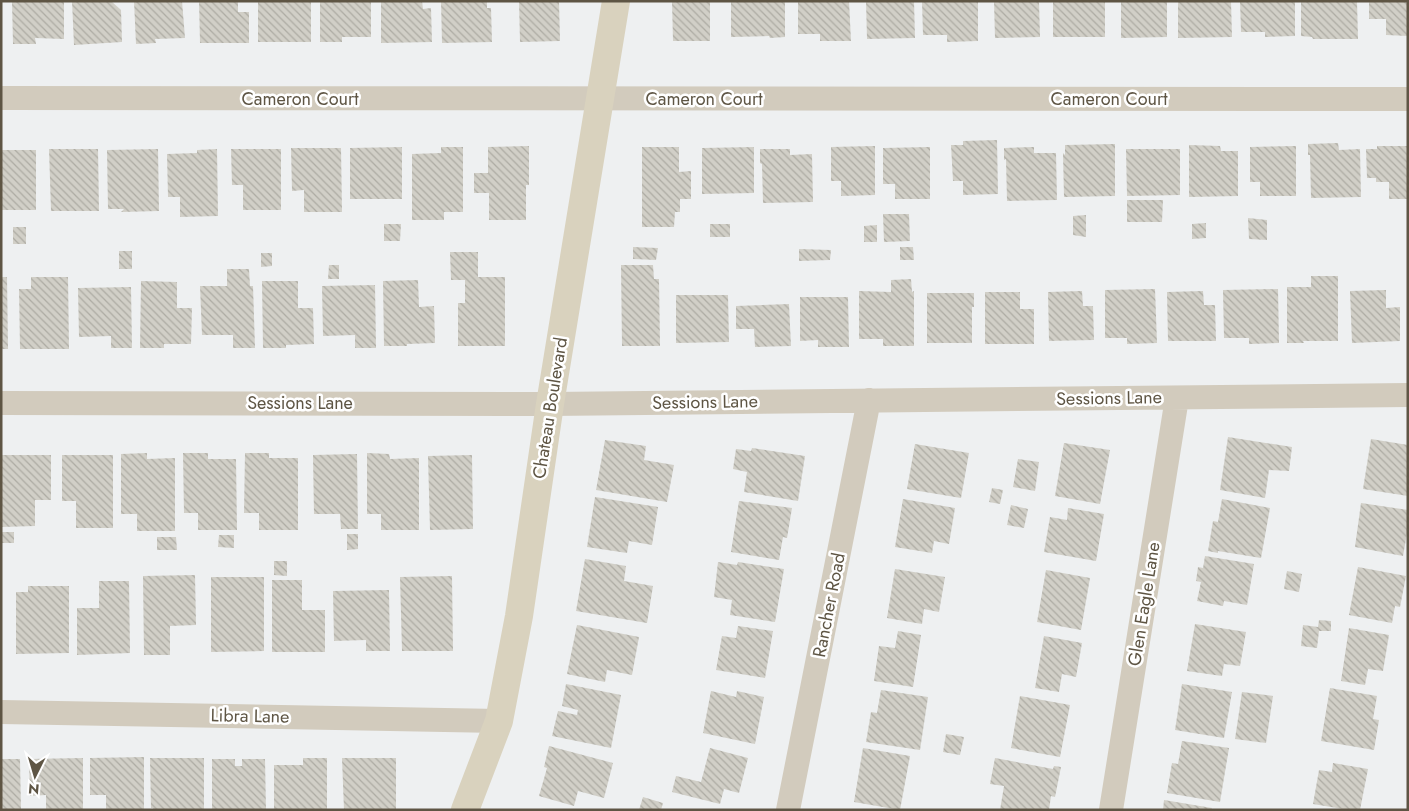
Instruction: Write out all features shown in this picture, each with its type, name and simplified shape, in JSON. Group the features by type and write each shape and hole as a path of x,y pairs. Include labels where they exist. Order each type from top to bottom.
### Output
{"street":[{"name":"Chateau Boulevard","path":"465,810 499,721 519,616 550,404 616,1"},
{"name":"Cameron Court","path":"1,98 1408,99"},
{"name":"Sessions Lane","path":"1,403 550,404 1408,395"},
{"name":"Glen Eagle Lane","path":"1111,810 1177,398"},
{"name":"Rancher Road","path":"788,810 869,400"},
{"name":"Libra Lane","path":"1,712 499,721"}],"building":[{"path":"12,1 64,1 64,39 35,38 36,44 13,44"},
{"path":"72,1 111,1 121,10 122,42 74,45"},
{"path":"134,1 182,1 185,38 155,39 156,43 136,44"},
{"path":"199,1 238,1 238,12 249,12 249,43 200,43"},
{"path":"258,1 311,1 311,42 258,42"},
{"path":"320,1 371,1 371,37 342,37 342,42 320,42"},
{"path":"381,1 422,1 423,9 431,8 432,42 381,43"},
{"path":"441,1 487,1 487,8 491,8 492,42 442,43"},
{"path":"519,1 559,1 560,41 520,42"},
{"path":"672,1 710,1 710,41 673,41"},
{"path":"731,1 785,1 785,37 731,37"},
{"path":"798,1 849,1 851,41 820,41 820,34 798,34"},
{"path":"866,1 914,1 915,38 867,39"},
{"path":"922,1 978,1 978,41 947,42 947,35 923,35"},
{"path":"994,1 1039,1 1040,37 995,38"},
{"path":"1053,1 1105,1 1105,37 1053,37"},
{"path":"1121,1 1167,1 1167,37 1121,38"},
{"path":"1178,1 1231,1 1232,37 1178,38"},
{"path":"1240,1 1295,1 1295,36 1265,37 1265,32 1241,32"},
{"path":"1301,1 1357,1 1358,39 1313,39 1312,37 1301,36"},
{"path":"1369,1 1408,1 1408,36 1386,35 1386,19 1369,19"},
{"path":"997,140 998,194 963,195 963,181 953,181 951,145 963,145 963,141"},
{"path":"1338,143 1339,150 1360,149 1361,197 1311,198 1308,144"},
{"path":"1115,144 1115,196 1064,197 1063,153 1065,155 1065,145"},
{"path":"1189,145 1220,146 1221,151 1238,151 1238,196 1189,197"},
{"path":"529,146 529,185 526,185 526,220 489,220 489,193 474,193 474,173 488,173 488,147"},
{"path":"875,146 875,195 841,196 841,181 831,181 831,147"},
{"path":"1296,146 1296,196 1260,196 1260,182 1250,182 1250,147"},
{"path":"1377,146 1408,146 1408,199 1389,199 1389,182 1376,182 1376,178 1367,178 1366,149 1377,149"},
{"path":"402,147 402,199 350,199 350,148"},
{"path":"441,147 463,147 463,212 444,212 444,220 412,220 412,154 441,153"},
{"path":"642,147 679,147 679,172 691,171 691,199 680,199 680,212 675,212 674,227 642,227"},
{"path":"754,147 754,193 702,194 702,148"},
{"path":"930,147 930,199 895,199 895,184 883,184 883,148"},
{"path":"1034,147 1034,153 1056,153 1057,200 1007,201 1004,148"},
{"path":"291,148 341,148 342,212 304,212 304,190 292,191"},
{"path":"49,149 98,149 99,211 51,211"},
{"path":"158,149 159,211 121,212 124,209 108,209 107,150"},
{"path":"217,149 218,216 180,217 180,197 168,197 167,154 197,153 197,150"},
{"path":"231,149 281,149 281,210 243,210 243,185 232,185"},
{"path":"760,149 790,149 790,155 812,154 813,202 763,203"},
{"path":"1126,149 1180,149 1180,195 1127,196"},
{"path":"1,150 36,150 36,210 1,210"},
{"path":"1127,200 1163,200 1162,222 1127,222"},
{"path":"883,214 909,214 910,241 884,242"},
{"path":"1086,215 1086,237 1073,235 1073,216"},
{"path":"1248,218 1267,220 1267,240 1249,239"},
{"path":"1206,223 1206,238 1192,239 1192,224"},
{"path":"384,224 401,224 400,241 384,241"},
{"path":"710,224 730,224 730,237 710,237"},
{"path":"877,225 877,242 864,242 864,226"},
{"path":"13,227 26,227 26,244 13,244"},
{"path":"633,247 658,248 656,260 633,259"},
{"path":"900,247 913,247 914,260 900,260"},
{"path":"799,249 831,250 830,260 799,261"},
{"path":"119,251 132,251 132,269 119,269"},
{"path":"450,252 478,252 478,277 505,277 505,346 458,346 458,303 465,303 465,280 451,280"},
{"path":"261,253 272,253 272,266 261,267"},
{"path":"329,265 339,265 339,279 328,279"},
{"path":"621,265 653,265 654,279 659,279 660,346 622,346"},
{"path":"227,269 249,269 250,286 253,286 255,348 233,348 233,335 202,335 200,286 227,286"},
{"path":"1311,276 1338,276 1338,341 1287,343 1287,287 1311,287"},
{"path":"1,277 7,277 8,349 1,349"},
{"path":"31,277 68,277 69,349 20,349 19,289 31,289"},
{"path":"911,279 912,292 914,291 914,346 883,346 883,339 859,339 859,291 891,292 891,280"},
{"path":"418,280 419,307 434,306 435,343 384,346 383,281"},
{"path":"141,281 177,282 177,308 192,308 191,344 164,344 164,348 140,348"},
{"path":"262,281 298,281 298,308 313,308 314,344 286,345 286,348 263,348"},
{"path":"375,285 376,348 355,348 355,335 323,336 322,286"},
{"path":"131,287 132,348 111,348 111,336 79,337 78,288"},
{"path":"1155,289 1157,343 1127,344 1127,338 1105,338 1105,290"},
{"path":"1278,289 1279,343 1249,344 1249,338 1224,338 1223,290"},
{"path":"1386,290 1386,308 1400,307 1400,341 1352,343 1350,291"},
{"path":"1082,291 1083,306 1093,306 1094,340 1049,341 1048,292"},
{"path":"1203,291 1204,305 1215,305 1216,341 1168,341 1167,292"},
{"path":"985,292 1020,292 1020,309 1034,309 1034,344 985,344"},
{"path":"927,293 974,293 972,343 927,343"},
{"path":"676,295 728,295 729,342 676,343"},
{"path":"800,297 848,297 849,347 818,347 818,340 800,341"},
{"path":"789,304 791,346 755,347 754,329 736,329 736,306"},
{"path":"1228,437 1292,447 1289,471 1269,470 1265,498 1220,490"},
{"path":"1371,439 1408,445 1408,496 1363,489"},
{"path":"605,440 646,446 644,460 674,465 667,502 596,490"},
{"path":"1064,443 1110,450 1100,504 1055,496"},
{"path":"915,444 969,453 961,498 907,489"},
{"path":"752,448 805,456 798,501 744,492 747,472 733,469 736,449 751,451"},
{"path":"147,453 147,459 175,458 175,531 137,531 137,514 121,514 121,454"},
{"path":"183,453 208,453 208,459 236,459 237,530 198,530 198,513 184,513"},
{"path":"245,453 269,453 269,458 298,458 298,530 259,530 259,513 244,513"},
{"path":"367,453 389,454 390,459 419,458 419,530 381,530 381,514 367,514"},
{"path":"357,454 358,529 341,529 340,514 314,514 313,455"},
{"path":"1,455 51,455 51,500 35,500 35,526 2,527"},
{"path":"62,455 113,455 113,528 76,528 76,501 62,501"},
{"path":"472,455 473,529 430,530 428,456"},
{"path":"1018,459 1039,462 1035,491 1013,487"},
{"path":"992,488 1003,490 1000,504 989,502"},
{"path":"595,497 658,507 652,545 629,541 627,553 587,547"},
{"path":"903,499 955,508 949,544 934,541 932,553 895,547"},
{"path":"1222,499 1270,508 1261,558 1208,551 1213,521 1218,522"},
{"path":"739,501 792,508 787,538 783,537 779,560 731,552"},
{"path":"1361,503 1408,510 1408,528 1403,556 1355,547"},
{"path":"1011,505 1028,509 1024,528 1007,525"},
{"path":"1068,508 1104,514 1096,561 1044,552 1050,517 1067,520"},
{"path":"1,532 14,532 14,543 1,543"},
{"path":"347,534 358,534 358,549 347,550"},
{"path":"219,535 234,535 234,548 218,547"},
{"path":"157,537 176,537 177,550 157,550"},
{"path":"1205,556 1254,564 1247,605 1224,601 1223,606 1197,601 1201,582 1196,581 1198,567 1203,568"},
{"path":"585,559 626,566 624,581 653,586 647,623 576,611"},
{"path":"274,561 287,561 287,576 274,575"},
{"path":"718,562 737,565 738,562 784,569 775,622 730,615 732,600 714,597"},
{"path":"1358,567 1406,576 1400,607 1395,606 1392,623 1349,615"},
{"path":"895,569 945,577 939,612 924,609 922,624 887,618"},
{"path":"1046,570 1090,578 1081,630 1037,622"},
{"path":"1287,571 1302,574 1299,592 1284,589"},
{"path":"195,575 196,625 170,626 170,655 144,655 143,576"},
{"path":"452,576 453,651 402,651 400,577"},
{"path":"211,577 264,577 264,651 211,652"},
{"path":"272,580 302,580 302,610 325,610 325,652 272,652"},
{"path":"99,581 129,581 130,653 77,655 77,608 99,608"},
{"path":"28,586 69,586 69,653 16,654 16,592 28,592"},
{"path":"389,590 390,651 366,651 366,640 334,641 333,591"},
{"path":"1319,620 1331,621 1331,631 1319,631 1317,648 1301,646 1303,625 1318,627"},
{"path":"1195,624 1246,632 1240,666 1224,664 1222,676 1187,671"},
{"path":"577,625 639,637 632,675 607,670 605,682 567,674"},
{"path":"738,626 773,631 765,678 716,670 722,636 736,638"},
{"path":"1349,628 1389,635 1383,671 1368,669 1365,685 1341,681"},
{"path":"898,631 921,635 913,687 874,681 879,646 895,648"},
{"path":"1044,636 1082,643 1076,677 1062,674 1059,692 1035,688"},
{"path":"566,684 621,695 611,748 552,736 558,711 577,715 578,710 562,706"},
{"path":"1182,684 1232,692 1224,738 1175,730"},
{"path":"1330,688 1377,696 1373,719 1379,720 1374,750 1321,741"},
{"path":"881,690 928,697 920,750 866,742 871,712 877,713"},
{"path":"711,691 736,697 737,691 764,697 755,744 703,733"},
{"path":"1242,692 1273,696 1266,743 1235,739"},
{"path":"1020,696 1070,705 1060,757 1011,748"},
{"path":"946,734 964,737 960,755 943,752"},
{"path":"1182,741 1229,748 1220,802 1167,793 1172,763 1178,764"},
{"path":"549,746 613,763 604,798 578,791 574,806 539,796 547,768 544,767"},
{"path":"710,748 748,758 739,793 724,789 720,804 672,792 676,776 701,782"},
{"path":"863,748 910,756 900,810 854,802"},
{"path":"144,757 144,810 106,810 106,795 90,795 90,758"},
{"path":"83,758 83,810 46,810 46,795 30,796 29,759"},
{"path":"150,758 204,758 204,810 153,810 151,808"},
{"path":"303,758 327,758 327,810 274,810 274,765 303,765"},
{"path":"342,758 396,758 396,810 344,810"},
{"path":"995,758 1053,769 1054,766 1061,767 1055,797 1051,796 1049,810 1000,810 1004,786 990,784"},
{"path":"1,759 20,759 21,810 1,810"},
{"path":"212,759 235,759 235,766 242,766 242,759 265,759 266,810 212,810"},
{"path":"1333,763 1368,769 1360,810 1313,804 1319,770 1332,772"},
{"path":"643,797 663,803 661,810 639,810"},
{"path":"1164,800 1212,808 1211,810 1163,810"}]}
